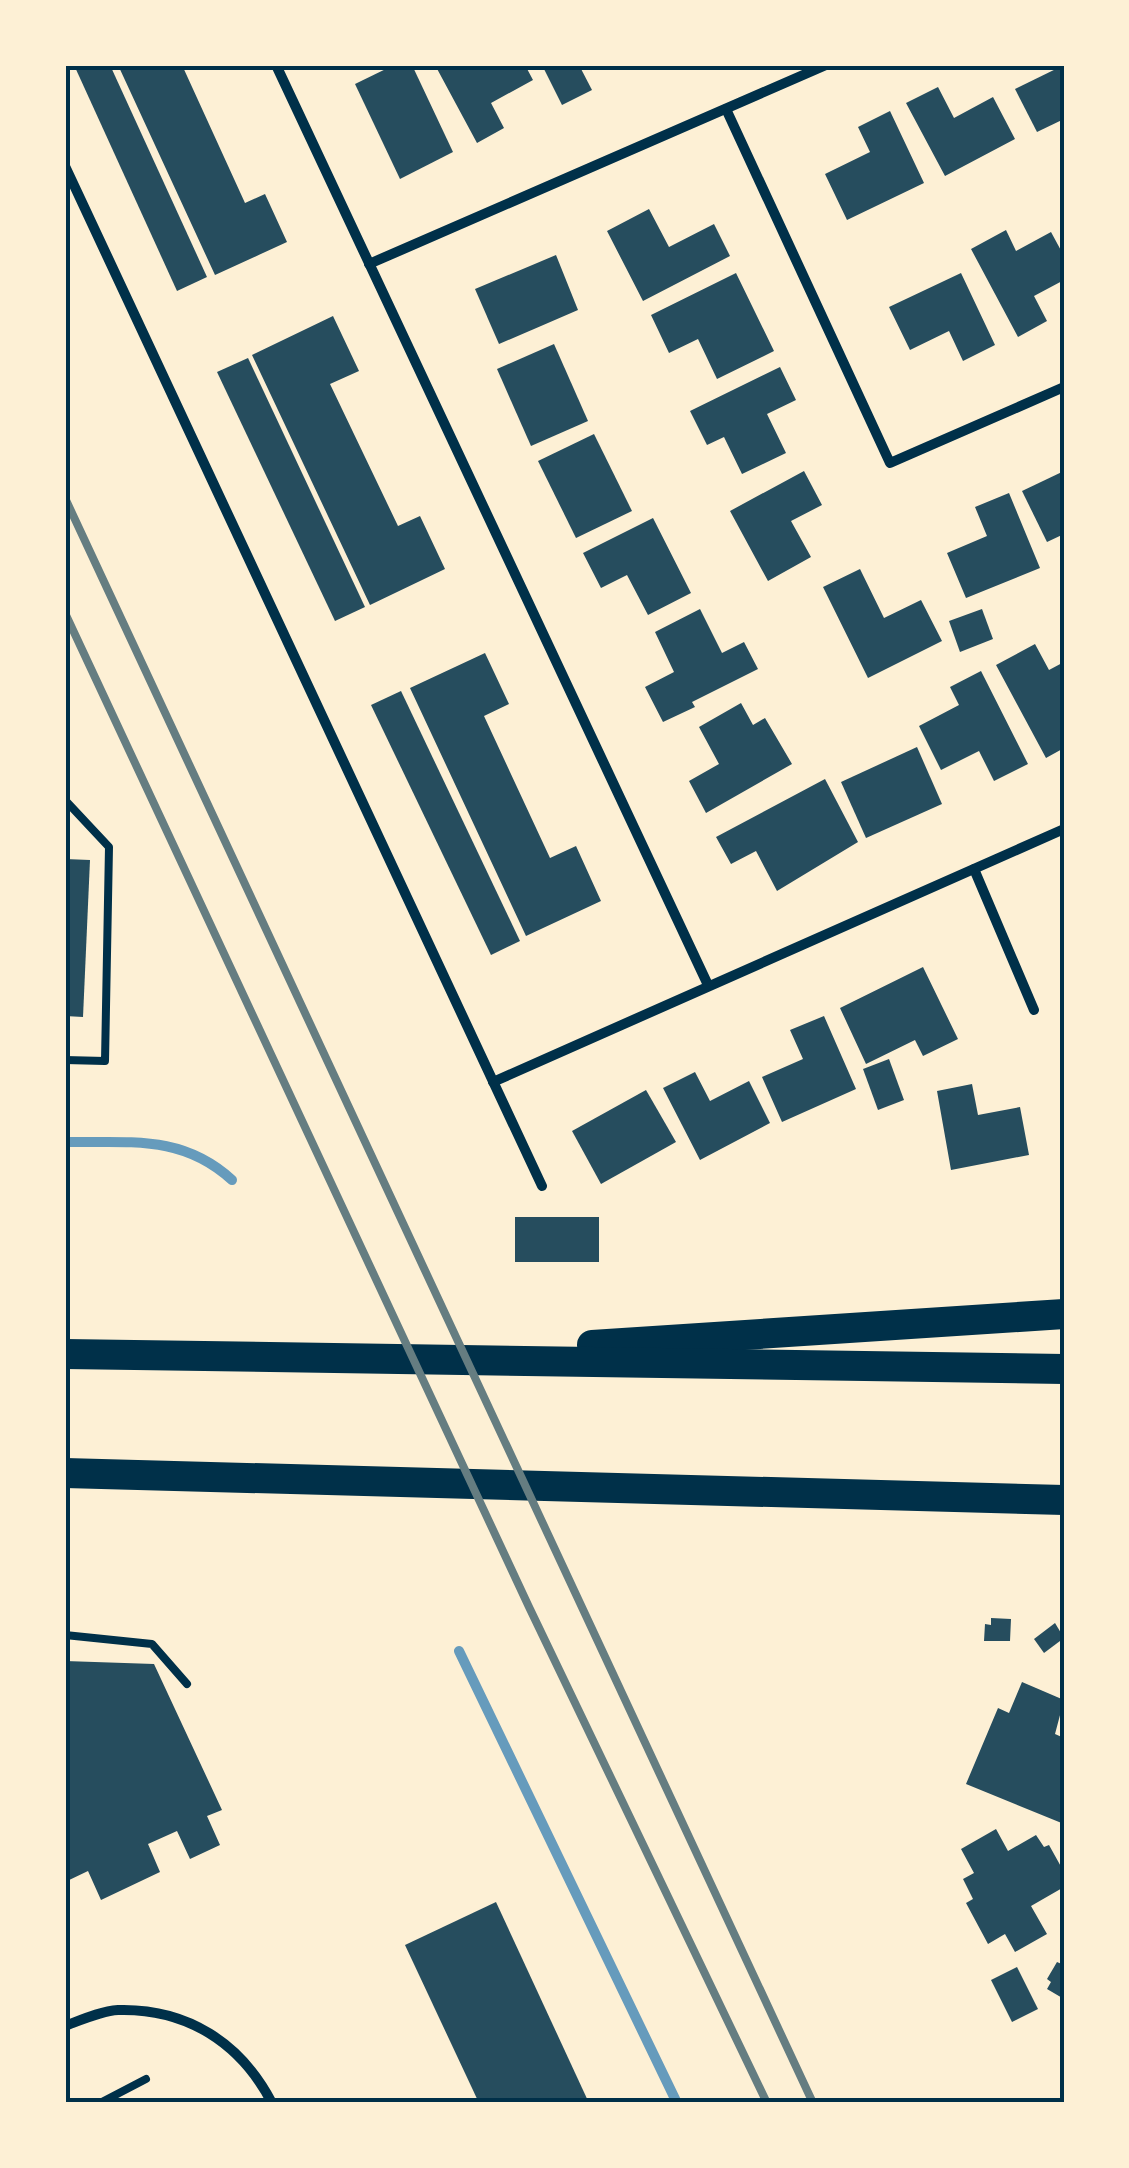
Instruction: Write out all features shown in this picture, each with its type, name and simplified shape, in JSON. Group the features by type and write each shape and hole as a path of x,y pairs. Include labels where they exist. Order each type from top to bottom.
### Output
{"highway":[{"path":"370,1360 1064,1314"},
{"path":"65,1354 1064,1370"},
{"path":"65,1473 1060,1501"}],"street":[{"path":"276,65 708,985"},
{"path":"369,264 826,65"},
{"path":"726,109 890,463 1064,387"},
{"path":"65,166 542,1186"},
{"path":"493,1082 1064,829"},
{"path":"974,870 1034,1010"},
{"path":"65,2026 116,2010 172,2016 219,2036 256,2073 272,2103"}],"lane":[{"path":"65,800 109,847 104,1060 65,1060"},
{"path":"65,1634 152,1644 187,1684"},
{"path":"100,2103 146,2080"}],"building":[{"path":"74,65 110,65 207,277 177,291"},
{"path":"118,65 182,65 245,203 265,194 287,242 215,275"},
{"path":"394,65 412,65 453,152 400,179 355,84"},
{"path":"435,65 525,65 533,80 491,103 504,128 477,143"},
{"path":"542,65 579,65 592,90 562,105"},
{"path":"1064,65 1064,119 1037,132 1015,89"},
{"path":"938,87 954,118 993,97 1015,139 945,176 906,103"},
{"path":"890,111 924,183 847,220 825,174 870,152 858,127"},
{"path":"649,209 669,247 714,224 730,256 643,301 607,231"},
{"path":"1006,230 1016,251 1051,232 1064,256 1064,280 1034,296 1047,321 1018,337 971,249"},
{"path":"556,255 578,310 499,344 475,289"},
{"path":"736,273 774,351 717,379 698,339 669,353 651,315"},
{"path":"961,273 995,345 963,361 949,331 910,350 889,307"},
{"path":"333,316 359,371 330,384 398,526 420,516 445,569 370,605 252,355"},
{"path":"554,344 588,421 531,446 497,369"},
{"path":"248,358 365,607 335,621 217,372"},
{"path":"780,367 796,400 767,414 786,453 742,474 724,437 707,445 690,411"},
{"path":"594,434 632,511 576,538 538,461"},
{"path":"804,471 822,505 791,521 811,557 768,581 730,511"},
{"path":"1064,471 1064,534 1047,542 1022,491"},
{"path":"1009,493 1040,568 966,598 947,553 987,536 975,507"},
{"path":"653,518 691,593 648,615 627,575 601,588 583,553"},
{"path":"860,569 884,618 921,600 942,641 868,678 823,587"},
{"path":"700,609 722,653 744,642 758,669 692,702 695,707 663,722 645,687 674,672 655,632"},
{"path":"982,609 993,639 960,652 949,621"},
{"path":"1035,644 1049,670 1064,662 1064,748 1046,758 996,665"},
{"path":"485,653 509,704 484,716 550,858 576,846 601,901 526,936 410,688"},
{"path":"981,671 1028,764 994,781 979,751 941,770 919,726 959,705 950,687"},
{"path":"401,691 520,941 491,955 371,705"},
{"path":"741,703 753,725 765,718 792,764 706,813 689,781 719,764 699,727"},
{"path":"917,747 942,804 866,838 841,782"},
{"path":"825,779 858,842 777,891 756,851 731,864 716,837"},
{"path":"65,859 90,860 83,1017 65,1016"},
{"path":"923,967 958,1039 923,1056 915,1040 866,1064 840,1008"},
{"path":"824,1016 856,1089 782,1122 762,1077 803,1059 790,1030"},
{"path":"889,1059 904,1100 878,1110 863,1069"},
{"path":"695,1072 710,1101 749,1081 770,1123 700,1160 663,1088"},
{"path":"972,1084 978,1115 1020,1107 1029,1155 951,1170 937,1091"},
{"path":"646,1090 676,1142 601,1184 572,1131"},
{"path":"515,1217 599,1217 599,1262 515,1262"},
{"path":"991,1618 1011,1619 1010,1641 984,1641 985,1624 991,1625"},
{"path":"1055,1623 1064,1638 1044,1653 1034,1639"},
{"path":"65,1661 154,1664 222,1810 207,1816 220,1845 190,1859 177,1831 148,1844 160,1872 101,1900 88,1871 65,1882"},
{"path":"1022,1682 1064,1700 1055,1734 1064,1738 1064,1824 966,1784 998,1708 1009,1713"},
{"path":"996,1829 1008,1851 1036,1835 1044,1847 1049,1845 1064,1872 1064,1887 1031,1906 1047,1934 1015,1952 1005,1934 988,1944 966,1903 973,1899 963,1879 974,1873 961,1849"},
{"path":"496,1902 589,2103 479,2103 405,1945"},
{"path":"1057,1962 1064,1965 1064,1999 1047,1989 1051,1982 1047,1979"},
{"path":"1017,1967 1038,2009 1012,2022 991,1980"}],"waterway":[{"path":"65,1142 133,1142 174,1148 213,1165 232,1180"},
{"path":"459,1651 677,2103"}],"railway":[{"path":"65,498 813,2103"},
{"path":"65,613 529,1607 767,2103"}]}
